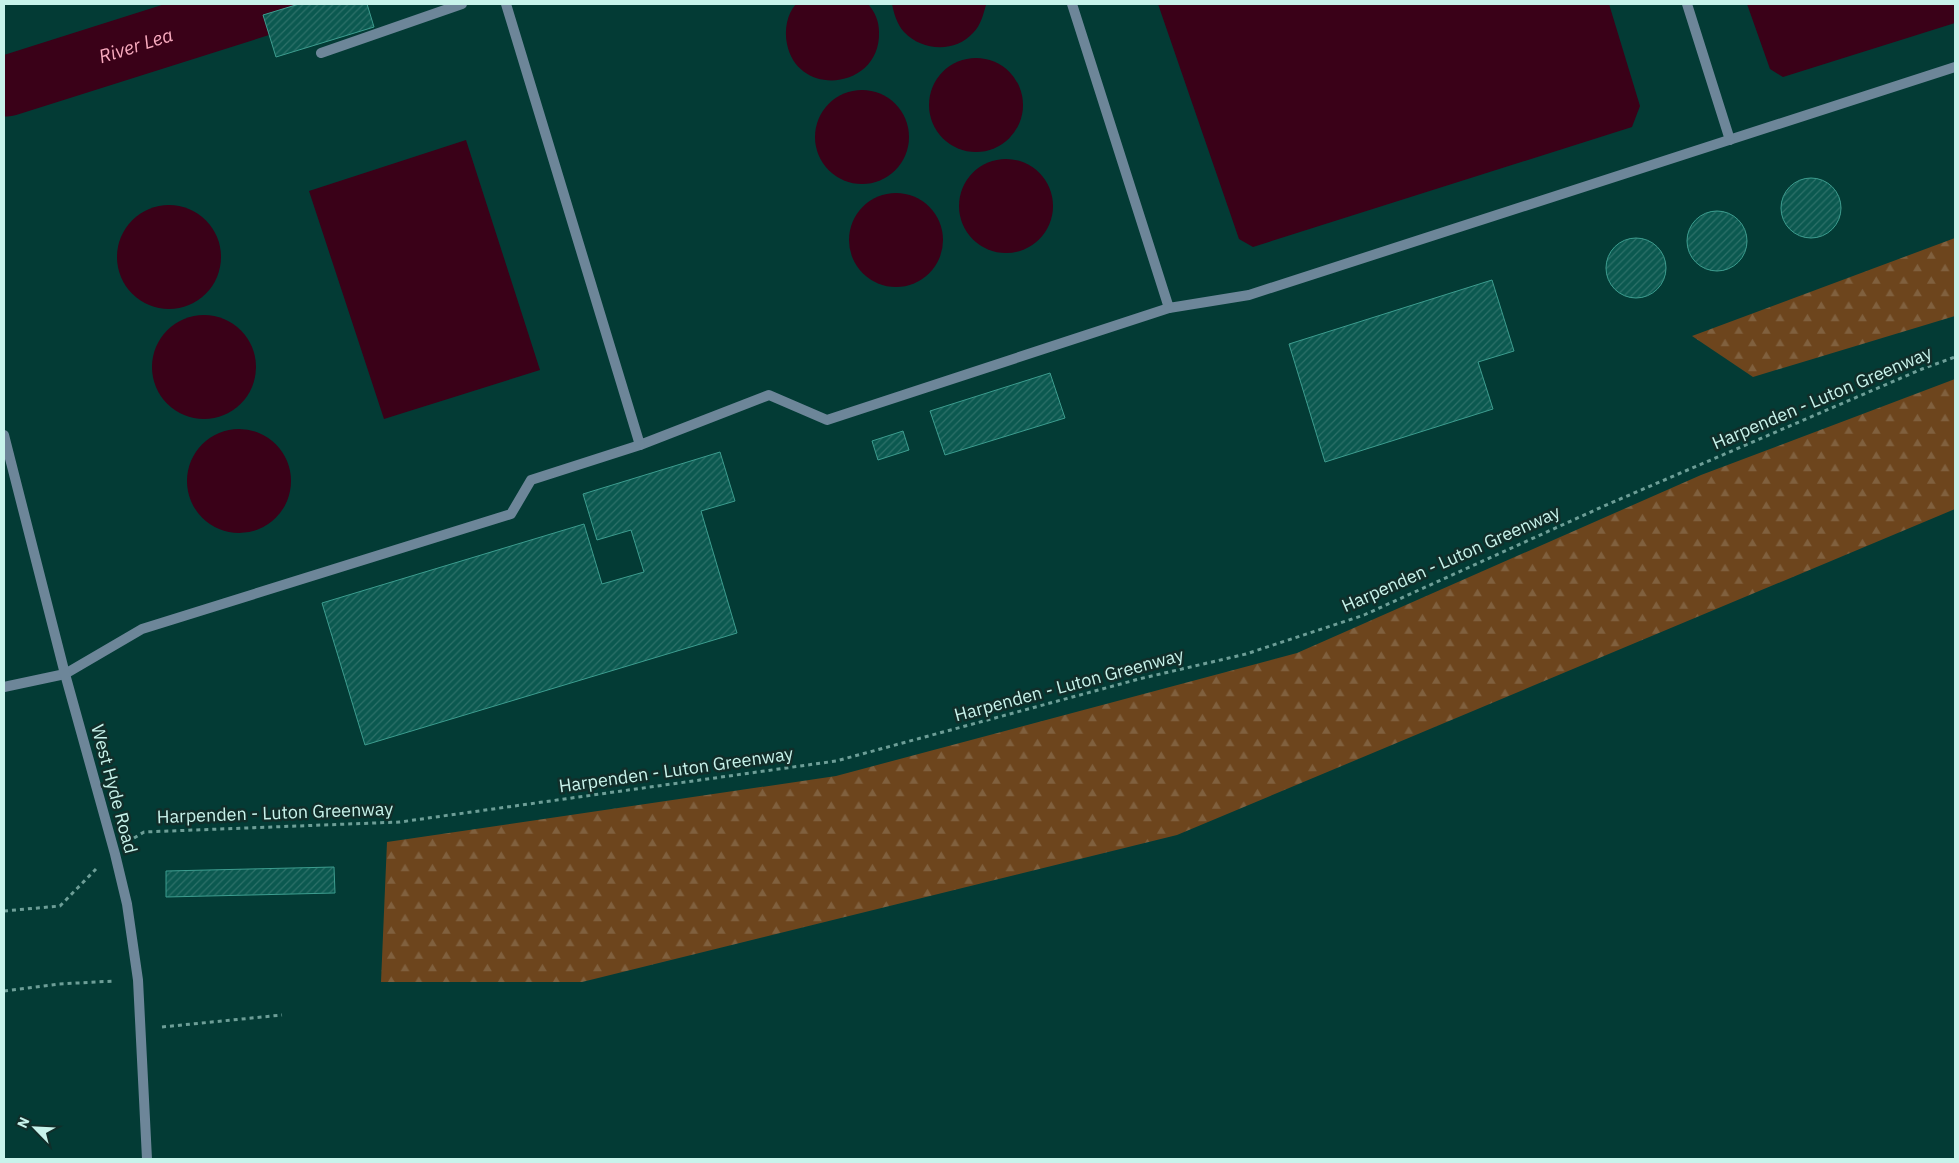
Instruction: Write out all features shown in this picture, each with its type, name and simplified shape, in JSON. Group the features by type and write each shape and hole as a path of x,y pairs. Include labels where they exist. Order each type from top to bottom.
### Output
{"street":[{"path":"321,53 462,4"},
{"path":"506,4 640,445"},
{"path":"1072,4 1169,308"},
{"path":"1687,4 1730,140"},
{"path":"4,687 65,674 142,629 511,514 531,480 640,445 769,396 827,420 1169,308 1249,295 1955,67"},
{"name":"West Hyde Road","path":"4,435 65,674 127,904 138,980 142,1029 147,1159"}],"path":[{"name":"Harpenden - Luton Greenway","path":"138,835 144,832 400,822 836,761 1139,679 1246,654 1364,615 1604,506 1913,373 1955,357"},
{"path":"4,911 60,906 97,867"},
{"path":"4,991 59,984 138,980"},
{"path":"142,1029 282,1015"}],"green space":[{"path":"1955,238 1955,316 1753,377 1692,336"},
{"path":"1955,379 1955,509 1177,835 582,982 381,982 387,842 836,776 1297,653 1701,475"}],"shaded area":[{"path":"796,4 868,4 876,17 879,32 876,51 867,66 854,75 838,80 821,79 806,73 794,62 786,39 788,17"},
{"path":"892,4 986,5 980,23 973,33 957,44 939,47 920,43 904,32 896,19"},
{"path":"1158,4 1609,4 1640,106 1632,127 1253,247 1239,239"},
{"path":"1747,4 1955,4 1955,23 1783,77 1770,69"},
{"path":"976,58 994,62 1009,72 1019,87 1023,105 1019,123 1009,138 994,148 976,152 958,148 943,138 933,123 929,105 933,87 943,72 958,62"},
{"path":"862,90 880,94 895,104 905,119 909,137 905,155 895,170 880,180 862,184 844,180 829,170 819,155 815,137 819,119 829,104 844,94"},
{"path":"466,140 540,370 384,419 309,191"},
{"path":"1006,159 1024,163 1039,173 1049,188 1053,206 1049,224 1039,239 1024,249 1006,253 988,249 973,239 963,224 959,206 963,188 973,173 988,163"},
{"path":"896,193 914,197 929,207 939,222 943,240 939,258 929,273 914,283 896,287 878,283 863,273 853,258 849,240 853,222 863,207 878,197"},
{"path":"169,205 189,209 198,213 206,220 213,228 217,237 221,257 217,277 213,286 206,294 198,301 189,305 169,309 149,305 140,301 132,294 125,286 121,277 117,257 121,237 125,228 132,220 140,213 149,209"},
{"path":"204,315 224,319 233,323 241,330 248,338 252,347 256,367 252,387 248,396 241,404 233,411 224,415 204,419 184,415 175,411 167,404 160,396 156,387 152,367 156,347 160,338 167,330 175,323 184,319"},
{"path":"239,429 259,433 276,444 287,461 291,481 287,501 276,518 259,529 239,533 219,529 202,518 191,501 187,481 191,461 202,444 219,433"}],"building":[{"path":"299,4 367,4 374,27 276,57 263,15"},
{"path":"1805,178 1817,178 1828,183 1836,191 1841,202 1839,220 1828,233 1817,238 1805,238 1794,233 1786,225 1781,214 1781,202 1786,191 1794,183"},
{"path":"1711,211 1723,211 1734,216 1742,224 1747,235 1745,253 1734,266 1723,271 1711,271 1700,266 1692,258 1687,247 1687,235 1692,224 1700,216"},
{"path":"1630,238 1642,238 1653,243 1661,251 1666,262 1664,280 1653,293 1642,298 1630,298 1619,293 1611,285 1606,274 1606,262 1611,251 1619,243"},
{"path":"1492,280 1514,351 1478,362 1493,409 1325,462 1289,344"},
{"path":"1050,373 1065,418 945,455 930,411"},
{"path":"903,431 909,450 878,460 872,441"},
{"path":"720,452 735,501 701,511 737,633 365,745 322,603 584,524 602,584 644,572 631,530 597,540 583,494"},
{"path":"334,867 335,893 166,897 166,871"}],"waterway":[{"name":"River Lea","path":"7,86 266,4"}]}
